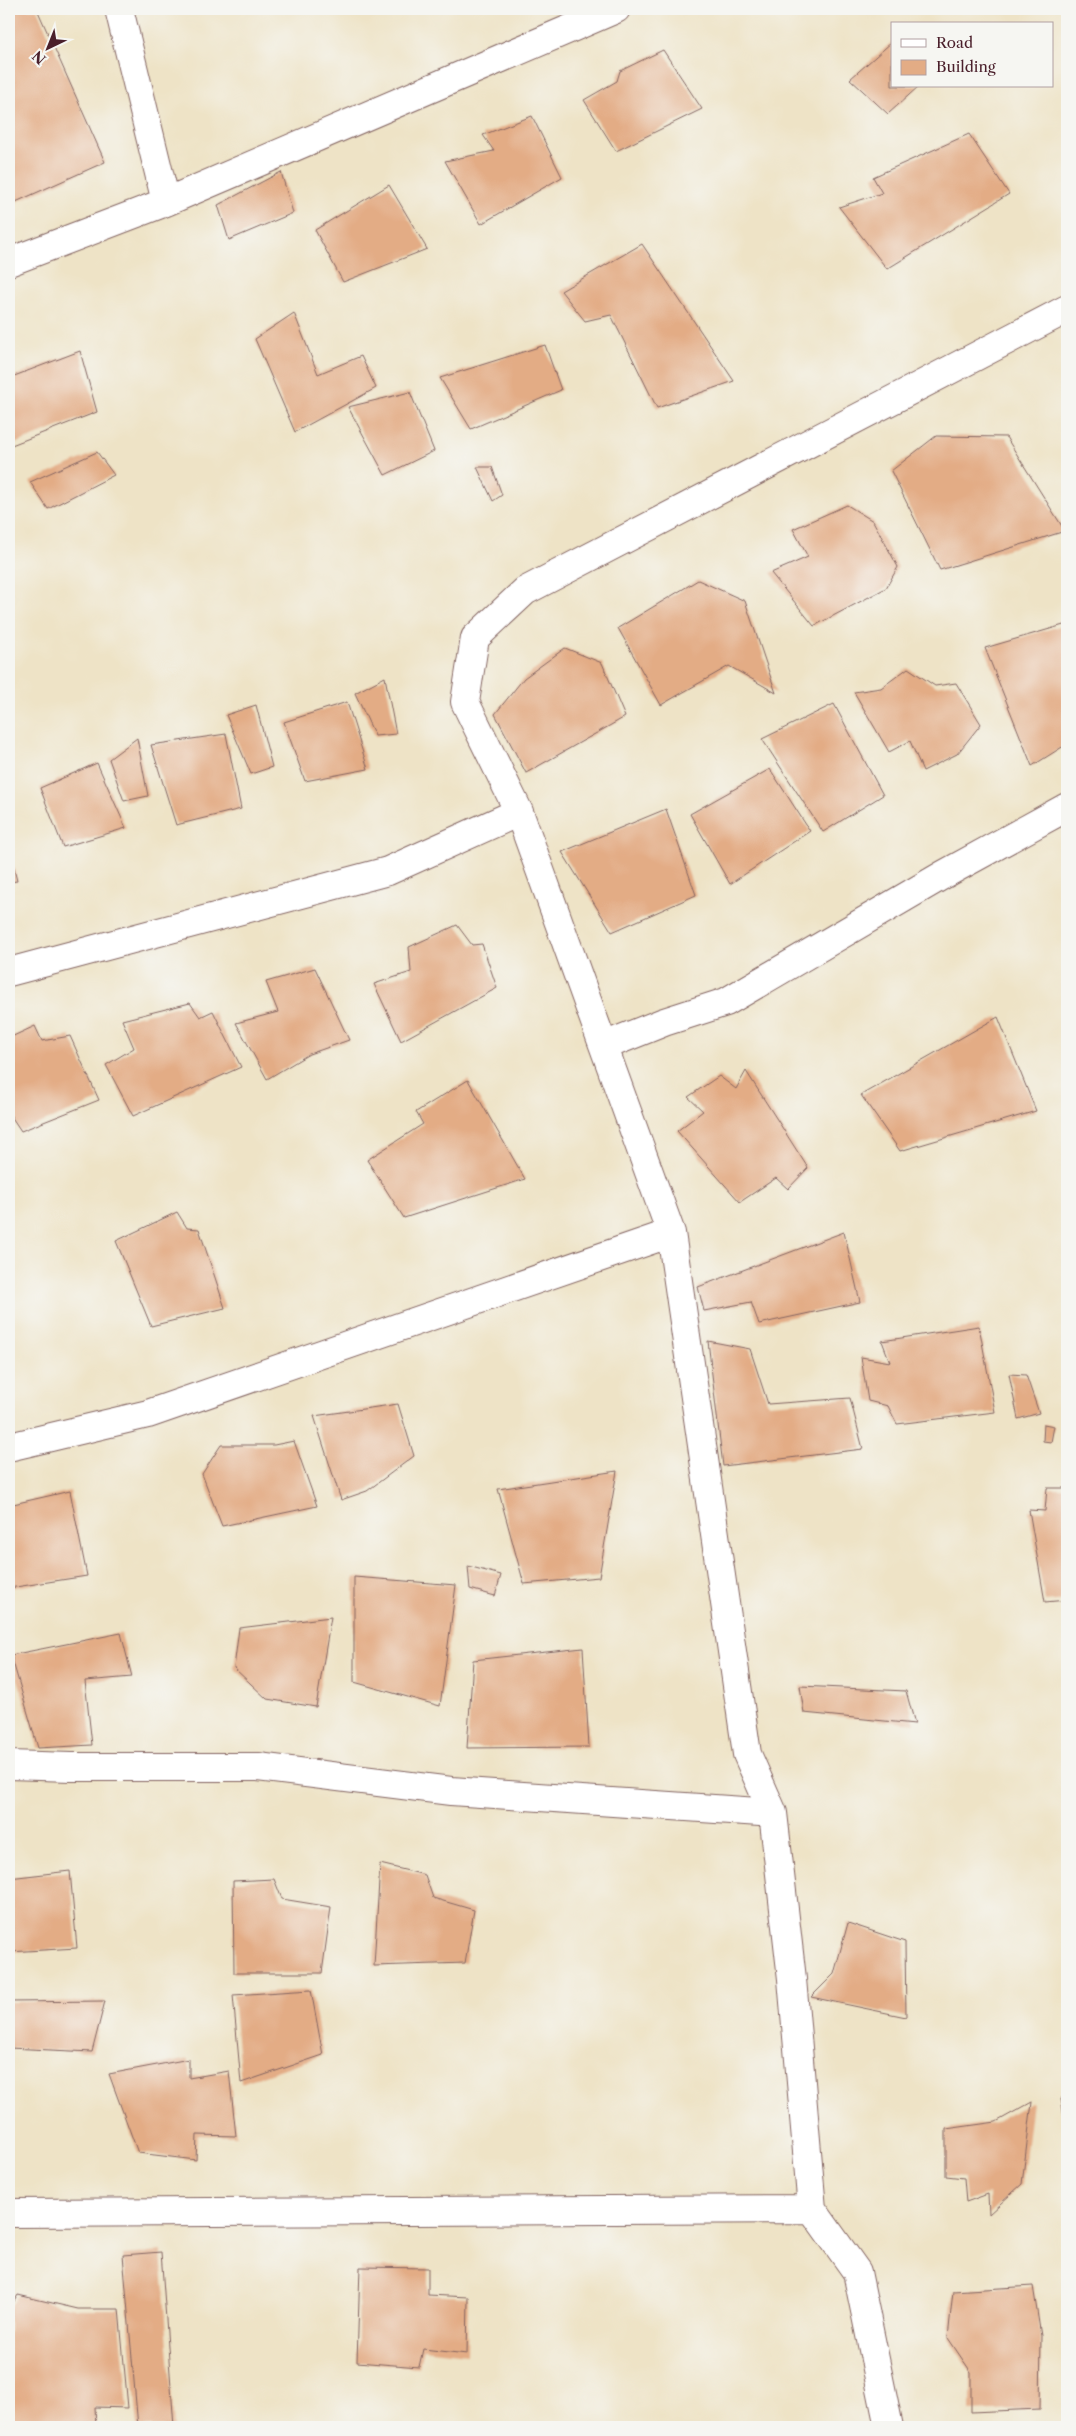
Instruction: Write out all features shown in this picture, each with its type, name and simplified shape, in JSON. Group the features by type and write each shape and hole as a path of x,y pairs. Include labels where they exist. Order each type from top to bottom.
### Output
{"street":[{"path":"119,9 166,202"},
{"path":"9,262 166,202 616,9"},
{"path":"889,2427 857,2272 812,2209 792,1979 773,1813 747,1754 671,1233 519,812 465,702 475,638 526,591 1067,310"},
{"path":"604,1046 664,1022 726,1002 943,875 1067,806"},
{"path":"9,972 388,871 519,812"},
{"path":"9,1447 148,1414 671,1233"},
{"path":"9,1765 71,1767 258,1767 451,1791 773,1813"},
{"path":"9,2213 812,2209"}],"building":[{"path":"9,9 37,9 105,162 9,205"},
{"path":"891,43 891,88 917,88 888,114 850,79"},
{"path":"663,50 702,109 616,151 584,100 617,81 620,71"},
{"path":"532,116 562,177 481,224 445,161 494,151 483,135"},
{"path":"969,134 1009,194 887,269 839,207 882,193 873,177"},
{"path":"281,172 293,213 229,240 218,205"},
{"path":"389,185 427,249 343,282 315,230"},
{"path":"642,244 734,381 657,408 611,315 585,321 561,291"},
{"path":"294,313 318,374 361,356 376,388 295,432 255,339"},
{"path":"545,345 561,390 471,429 440,378"},
{"path":"80,351 97,412 9,446 9,378"},
{"path":"410,392 434,451 385,475 348,407"},
{"path":"936,436 1006,437 1065,531 940,570 891,471"},
{"path":"97,452 114,475 48,509 30,482"},
{"path":"477,467 492,467 502,495 493,501"},
{"path":"847,505 873,521 898,567 886,588 814,626 771,573 808,557 793,529"},
{"path":"698,580 745,601 776,693 729,666 661,705 618,628"},
{"path":"1067,624 1067,711 1063,713 1067,718 1067,744 1032,766 985,648"},
{"path":"565,648 602,663 625,717 526,773 495,714 524,678"},
{"path":"908,668 935,686 956,683 981,724 957,754 923,771 910,741 889,752 854,692 881,688"},
{"path":"385,677 396,734 375,736 355,693"},
{"path":"347,702 368,769 305,781 284,722"},
{"path":"834,704 883,795 823,832 762,739"},
{"path":"256,705 272,767 251,774 226,715"},
{"path":"226,734 241,809 176,825 151,745"},
{"path":"137,738 148,796 124,801 109,759"},
{"path":"97,763 126,828 63,847 40,788"},
{"path":"770,769 810,831 730,884 690,814"},
{"path":"666,809 696,895 612,932 562,852"},
{"path":"9,849 17,881 9,882"},
{"path":"457,925 472,945 482,944 497,988 401,1041 374,984 411,972 409,947"},
{"path":"315,968 349,1040 309,1054 267,1079 236,1023 278,1012 266,982"},
{"path":"190,1003 200,1017 213,1011 241,1067 133,1116 106,1065 134,1048 122,1020"},
{"path":"998,1017 1036,1111 900,1151 861,1095"},
{"path":"35,1026 42,1041 70,1036 99,1100 21,1131 9,1113 9,1038"},
{"path":"746,1071 808,1168 788,1189 776,1178 740,1202 677,1131 703,1111 688,1097 719,1076 736,1089"},
{"path":"468,1080 525,1179 404,1218 367,1160 423,1124 416,1112"},
{"path":"177,1212 187,1228 199,1229 225,1308 151,1326 116,1241"},
{"path":"844,1232 860,1302 759,1324 751,1302 704,1311 698,1287"},
{"path":"979,1326 995,1412 897,1424 888,1406 868,1401 861,1357 890,1362 882,1341"},
{"path":"708,1341 750,1349 768,1404 850,1398 863,1449 723,1466"},
{"path":"1009,1374 1026,1375 1039,1413 1018,1419"},
{"path":"398,1404 414,1456 367,1491 341,1500 314,1416"},
{"path":"1044,1424 1054,1426 1051,1442 1043,1441"},
{"path":"294,1441 317,1506 222,1526 202,1474 221,1445 274,1445"},
{"path":"617,1471 599,1577 524,1584 498,1489"},
{"path":"1047,1488 1067,1488 1067,1600 1045,1602 1029,1510 1045,1511"},
{"path":"70,1491 87,1576 9,1588 9,1505"},
{"path":"468,1566 501,1575 495,1596 470,1589"},
{"path":"354,1577 456,1585 440,1706 354,1682"},
{"path":"331,1617 316,1707 267,1699 234,1668 239,1628"},
{"path":"121,1633 132,1677 85,1681 92,1745 38,1748 11,1655"},
{"path":"583,1648 589,1747 467,1748 473,1660"},
{"path":"800,1686 906,1691 915,1724 804,1713"},
{"path":"380,1864 425,1875 433,1898 474,1910 465,1963 374,1966"},
{"path":"70,1871 77,1948 9,1952 9,1878"},
{"path":"274,1879 282,1899 331,1907 322,1973 234,1973 233,1881"},
{"path":"848,1923 905,1942 906,2017 811,1997 834,1974"},
{"path":"311,1990 323,2055 241,2083 233,1995"},
{"path":"105,2001 92,2052 9,2048 9,2002"},
{"path":"189,2059 189,2078 229,2071 236,2136 197,2135 196,2160 138,2153 109,2074"},
{"path":"1061,2098 1067,2098 1067,2132 1066,2132"},
{"path":"1032,2102 1022,2184 989,2214 988,2194 966,2202 964,2178 946,2176 946,2129 996,2122"},
{"path":"161,2252 174,2427 138,2427 123,2255"},
{"path":"360,2267 428,2268 428,2295 468,2297 467,2354 423,2349 419,2367 357,2362"},
{"path":"1033,2286 1041,2336 1040,2409 971,2412 971,2372 948,2338 953,2291"},
{"path":"18,2295 78,2309 119,2309 128,2408 95,2407 96,2427 18,2427 9,2424 9,2309"}]}
